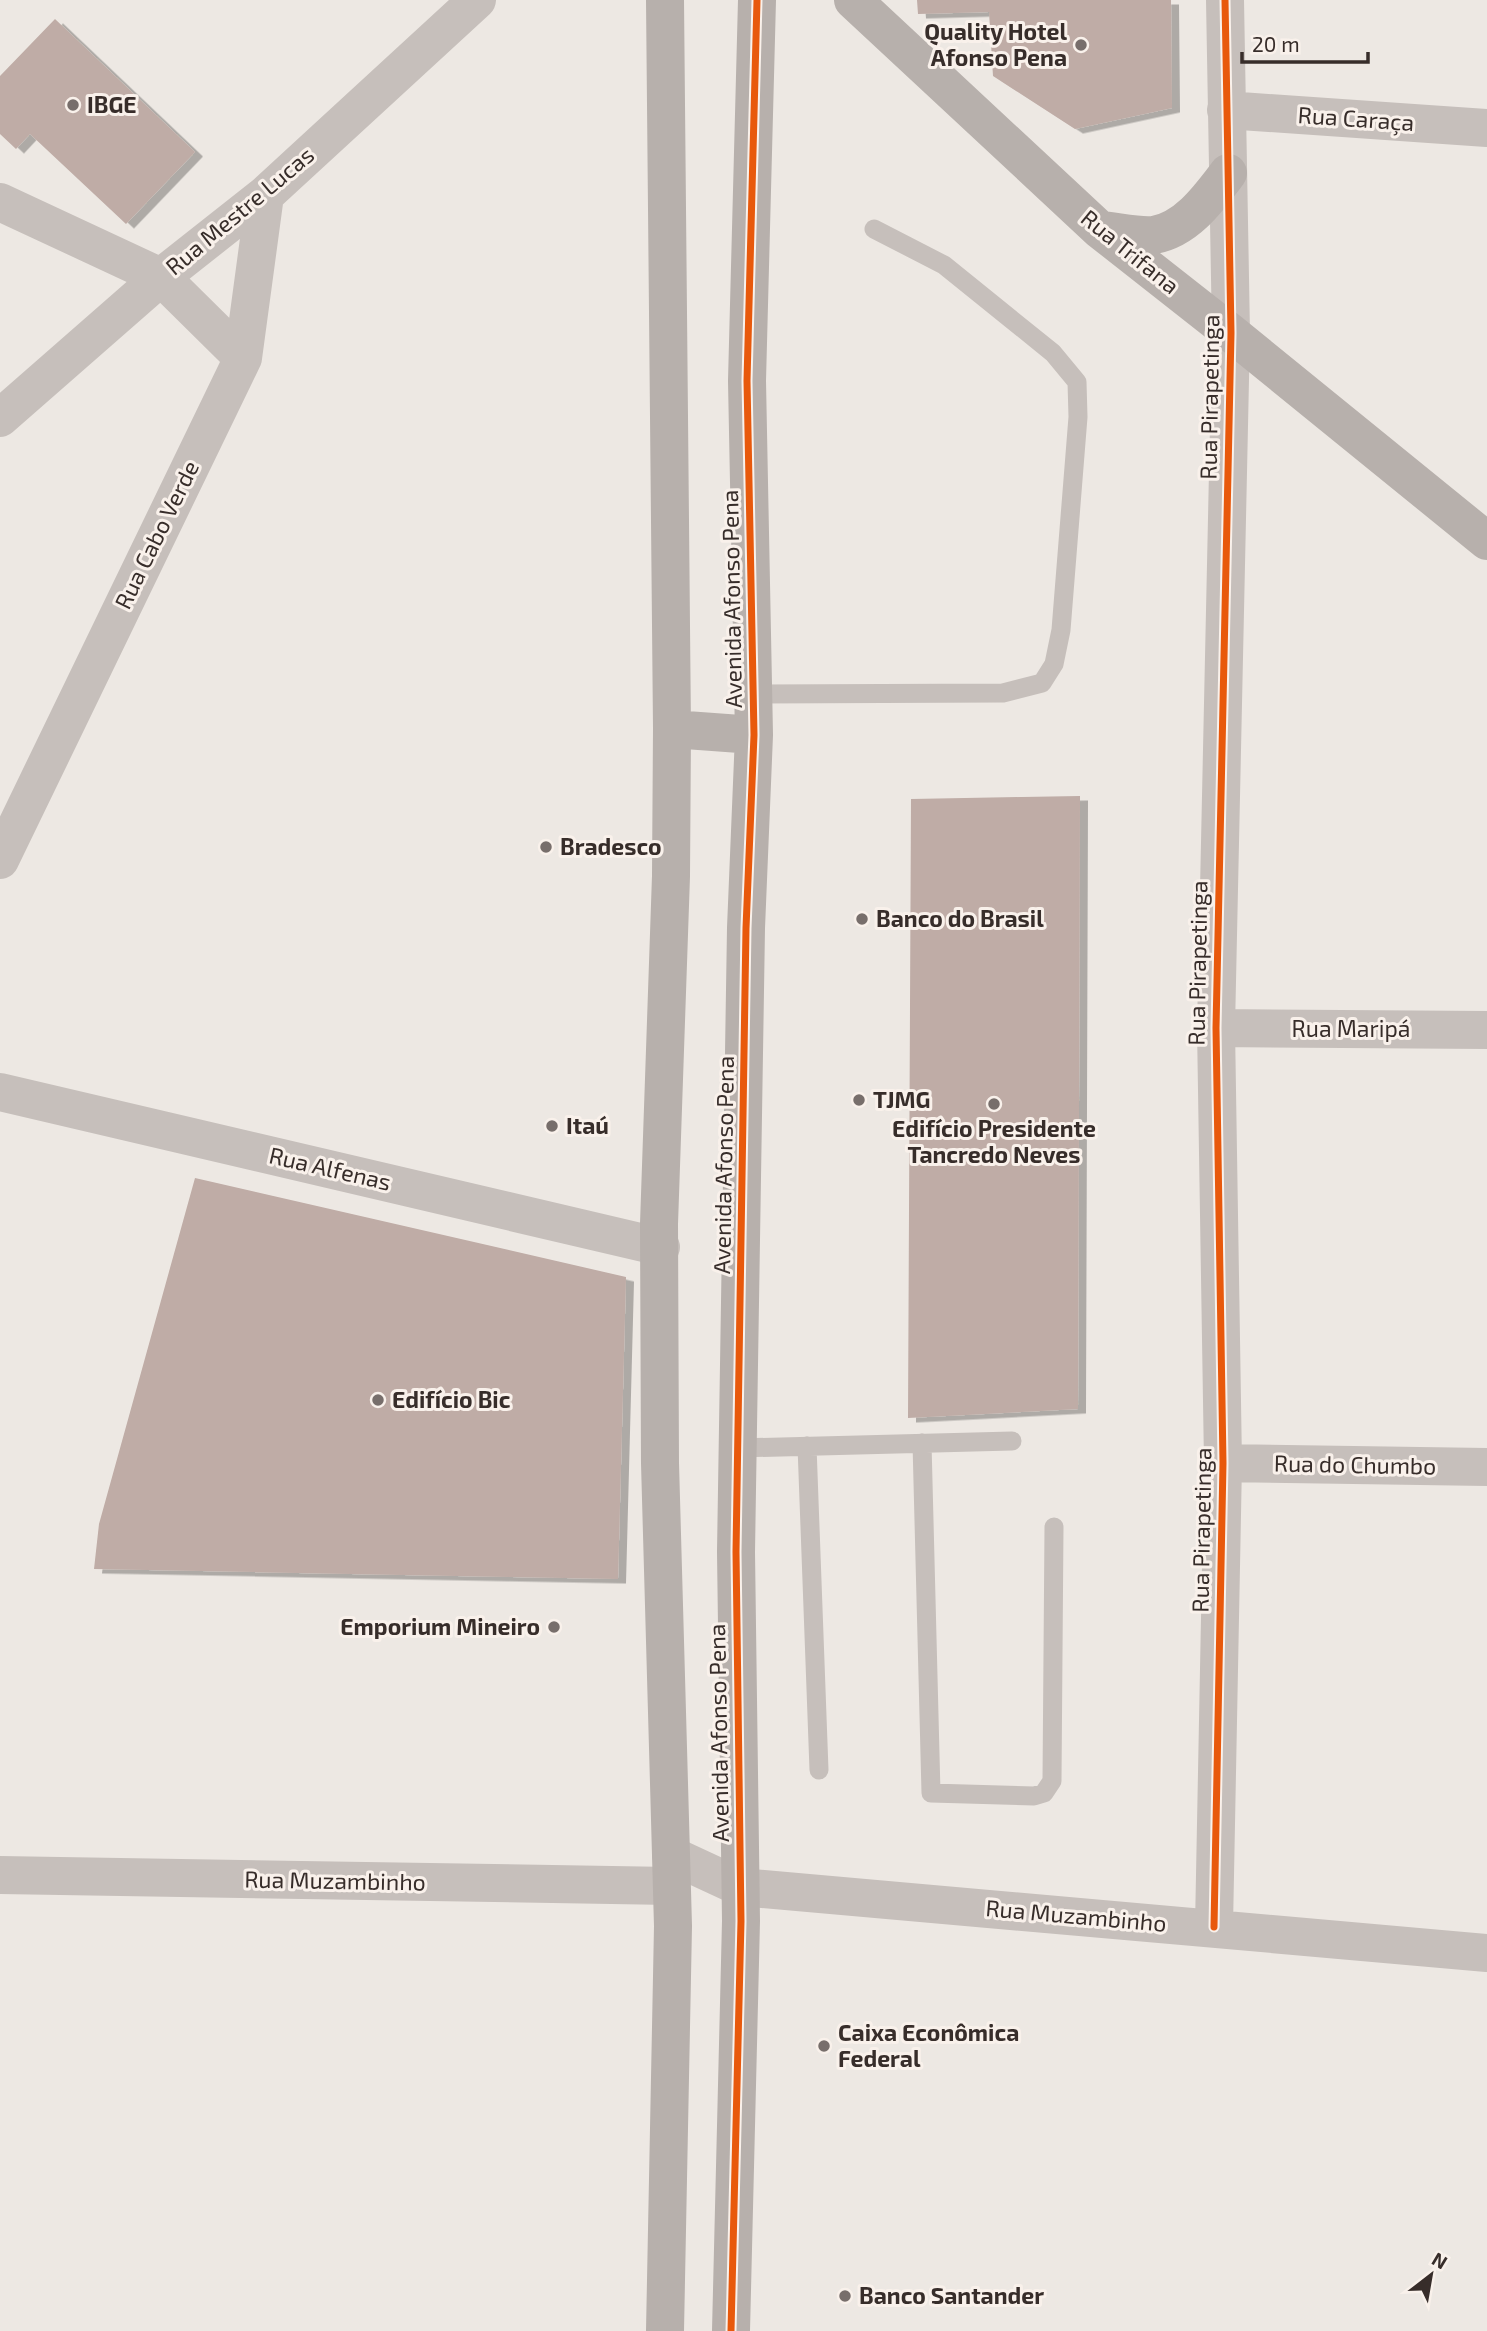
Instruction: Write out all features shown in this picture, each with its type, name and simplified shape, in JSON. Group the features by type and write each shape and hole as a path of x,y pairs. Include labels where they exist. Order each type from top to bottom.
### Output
{"main road":[{"path":"665,0 672,729 671,876 659,1224 660,1463 673,1926 665,2331"},
{"name":"Avenida Afonso Pena","path":"731,2331 741,1921 736,1552 746,928 754,734 747,382 757,0"},
{"name":"Rua Trifana","path":"853,0 1100,230 1487,541"},
{"path":"1100,230 1153,235 1182,223 1206,201 1227,173"},
{"path":"672,729 754,734"}],"street":[{"name":"Rua Mestre Lucas","path":"0,418 161,277 265,194 477,0"},
{"name":"Rua Pirapetinga","path":"1214,1927 1223,1463 1216,1028 1231,333 1225,0"},
{"name":"Rua Caraça","path":"1226,110 1487,128"},
{"name":"Rua Cabo Verde","path":"0,860 243,358 265,194"},
{"path":"0,202 161,277 243,358"},
{"name":"Rua Maripá","path":"1216,1028 1487,1030"},
{"name":"Rua Alfenas","path":"0,1092 661,1247"},
{"name":"Rua do Chumbo","path":"1223,1463 1487,1467"},
{"name":"Rua Muzambinho","path":"0,1875 671,1870 740,1887 1487,1953"}],"lane":[{"path":"754,694 1003,693 1042,683 1054,664 1061,630 1078,416 1077,382 1052,353 944,265 874,229"},
{"path":"738,1448 1012,1441"},
{"path":"922,1443 930,1793 1034,1797 1044,1793 1052,1780 1054,1527"},
{"path":"807,1446 819,1770"}],"building":[{"name":"Quality Hotel Afonso Pena","path":"917,0 1171,0 1172,108 1075,129 993,76 989,12 918,14"},
{"name":"IBGE","path":"55,19 195,152 126,224 30,134 16,149 0,134 0,76"},
{"name":"Edifício Presidente Tancredo Neves","path":"1080,796 1078,1409 908,1418 911,799"},
{"name":"Edifício Bic","path":"195,1178 626,1277 618,1579 94,1569 99,1524"}],"cycle path":[{"path":"731,2331 741,1921 736,1552 746,928 754,735 747,381 757,0"},
{"path":"1214,1927 1223,1463 1216,1028 1231,333 1225,0"}],"place":[{"name":"Quality Hotel Afonso Pena","path":"1081,45"},
{"name":"IBGE","path":"73,105"},
{"name":"Bradesco","path":"546,847"},
{"name":"Banco do Brasil","path":"862,919"},
{"name":"TJMG","path":"859,1100"},
{"name":"Edifício Presidente Tancredo Neves","path":"994,1104"},
{"name":"Itaú","path":"552,1126"},
{"name":"Edifício Bic","path":"378,1400"},
{"name":"Emporium Mineiro","path":"554,1627"},
{"name":"Caixa Econômica Federal","path":"824,2046"},
{"name":"Banco Santander","path":"845,2296"}]}
